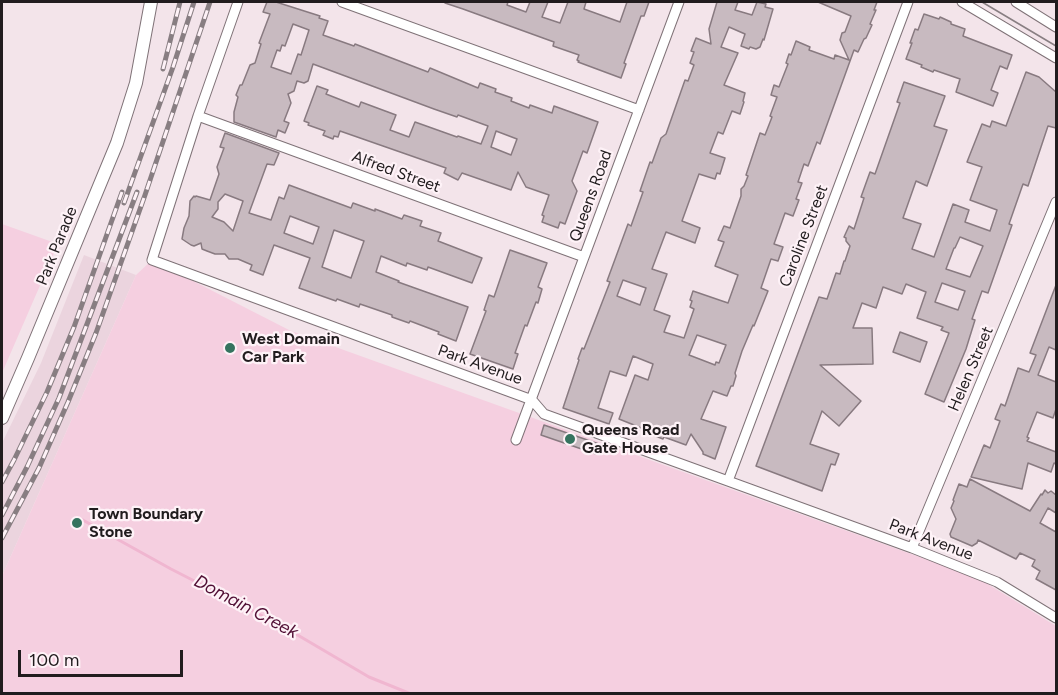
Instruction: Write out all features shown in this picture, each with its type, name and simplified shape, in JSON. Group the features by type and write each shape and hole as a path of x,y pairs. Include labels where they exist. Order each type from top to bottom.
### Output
{"street":[{"name":"Park Parade","path":"2,418 117,142 136,83 151,2"},
{"path":"198,116 238,2"},
{"path":"342,2 639,110"},
{"name":"Queens Road","path":"516,440 679,2"},
{"name":"Caroline Street","path":"728,481 908,2"},
{"path":"962,2 1056,58"},
{"path":"1016,2 1056,27"},
{"name":"Alfred Street","path":"198,116 584,257"},
{"name":"Park Avenue","path":"198,116 152,260 532,400 544,414 912,548 997,582 1056,618"},
{"name":"Helen Street","path":"912,548 1056,202"}],"shaded area":[{"path":"2,224 58,244 2,373"},
{"path":"84,255 136,275 2,576 2,443 41,363"},
{"path":"152,260 291,331 978,578 1056,626 1056,693 2,694 2,576 136,275"}],"building":[{"path":"267,2 276,2 320,16 319,18 328,21 323,35 354,46 355,44 428,72 430,68 478,88 480,83 512,98 511,101 529,108 530,105 552,113 554,106 598,122 587,153 583,151 572,181 577,191 565,224 560,222 558,228 542,222 549,195 526,187 518,172 511,190 462,173 458,180 444,173 446,168 340,131 338,137 334,136 333,139 323,135 325,131 308,125 309,123 304,121 317,86 328,90 326,94 359,107 361,102 396,115 390,130 409,137 415,122 481,144 488,126 434,109 313,64 308,81 304,83 297,81 294,91 288,94 291,103 284,121 289,123 285,133 278,130 276,137 234,122 238,97 236,95 250,65 255,63 261,44 259,43 270,14 263,12","holes":["293,24 309,30 301,55 298,54 291,74 271,67 277,50 280,51 282,45 285,46","496,131 517,139 511,155 491,147"]},
{"path":"445,2 508,2 507,5 526,12 530,2 548,2 542,17 560,23 568,2 586,2 584,9 620,22 627,2 649,2 644,16 641,16 621,78 578,62 579,55 553,46 554,42"},
{"path":"717,2 738,2 735,10 752,15 757,2 773,9 764,40 756,49 741,46 745,34 729,27 721,47 738,53 724,85 745,93 744,102 740,114 732,111 723,134 718,132 710,153 725,158 720,174 717,173 715,179 699,174 682,221 700,228 695,243 666,232 652,269 667,274 654,310 670,316 664,332 684,338 694,309 690,307 693,291 728,303 738,275 715,266 724,242 718,240 724,226 730,228 760,133 765,135 772,117 770,116 777,97 771,95 774,85 779,87 788,64 786,63 789,54 791,55 796,41 810,47 809,50 834,59 835,55 849,60 840,40 851,16 818,2 877,2 870,24 872,25 858,52 854,50 820,144 817,142 808,166 804,164 798,182 802,183 796,199 799,200 793,216 785,213 774,244 783,247 778,261 771,259 761,288 768,291 742,351 733,386 727,396 713,391 701,419 726,427 715,459 703,454 691,434 686,445 664,437 663,439 619,419 635,375 648,380 653,364 633,356 626,376 610,371 598,408 613,413 609,424 563,408 582,348 584,349 610,282 607,281 628,224 631,226 643,192 640,191 650,162 652,163 661,138 666,134 685,80 688,81 694,65 690,63 694,52 691,51 696,38 711,44 709,29","holes":["623,280 646,288 640,305 617,296","697,335 726,345 719,363 716,362 715,365 689,355"]},
{"path":"924,14 951,22 965,29 963,36 1012,55 1007,69 1000,66 991,90 998,93 993,106 956,92 960,79 934,70 933,72 906,59 915,29 918,30"},
{"path":"1026,72 1039,77 1056,92 1056,128 1048,126 1028,186 1023,184 1009,224 1012,225 988,293 982,291 972,319 975,320 966,349 944,402 925,394 949,333 941,330 943,327 917,318 926,292 906,284 902,294 883,287 876,308 862,303 853,328 872,328 873,364 820,365 861,401 839,426 822,411 810,444 839,454 835,465 831,464 822,491 756,466 819,297 827,299 836,273 840,274 850,246 844,237 849,226 854,229 864,198 861,197 870,172 875,174 900,103 897,102 904,82 945,96 934,126 947,130 927,186 916,181 903,218 921,224 912,249 934,257 953,204 969,210 965,222 990,231 997,210 970,200 982,167 967,162 982,124 990,127 992,121 1006,126","holes":["960,237 983,246 970,277 946,269","942,283 965,291 958,310 935,302"]},
{"path":"225,133 279,153 274,165 267,164 249,213 271,220 279,197 284,199 289,185 351,208 353,203 402,219 404,215 422,221 420,226 441,233 438,241 482,258 472,283 428,267 427,270 407,263 406,266 381,256 376,272 468,307 456,341 438,334 439,332 360,304 359,307 337,299 336,301 299,288 310,258 274,245 263,275 250,270 252,265 238,259 229,259 225,254 215,254 202,249 201,243 194,246 182,239 189,216 190,201 194,196 210,200 219,174 217,167 224,148 220,147","holes":["225,194 243,201 233,231 224,222 212,217 218,209 218,202","290,216 319,227 313,244 284,233","334,230 364,241 351,278 322,267"]},
{"path":"510,250 547,263 538,287 542,289 538,303 536,302 527,326 525,325 515,353 518,354 513,369 470,354 486,311 484,310 489,295 494,297"},
{"path":"1056,285 1056,350 1049,347 1038,375 1056,382 1056,409 1053,418 1037,412 1027,441 1056,452 1056,464 1054,463 1051,472 1028,463 1022,489 971,477 984,445 990,448 1000,421 995,419 1001,404 1005,406 1018,368 1029,372 1036,355 1030,353"},
{"path":"900,332 927,342 920,362 893,352"},
{"name":"Queens Road Gate House","path":"544,425 599,444 596,454 541,435"},
{"path":"970,479 1030,511 1045,490 1056,495 1056,513 1048,508 1040,523 1056,532 1056,590 1036,579 1040,571 1032,566 1035,560 1020,553 1016,559 978,540 972,546 951,537 956,519 951,508 953,500 959,484 967,487"}],"waterway":[{"name":"Domain Creek","path":"81,519 171,569 284,627 369,677 411,694"}],"tram line":[{"path":"982,2 1056,46"}],"railway":[{"path":"163,69 180,2"},
{"path":"124,203 194,2"},
{"path":"2,538 39,468 96,333 210,2"},
{"path":"2,482 47,392 74,327 122,192"},
{"path":"2,515 59,398 137,192"}],"place":[{"name":"West Domain Car Park","path":"230,348"},
{"name":"Queens Road Gate House","path":"570,439"},
{"name":"Town Boundary Stone","path":"77,523"}]}
